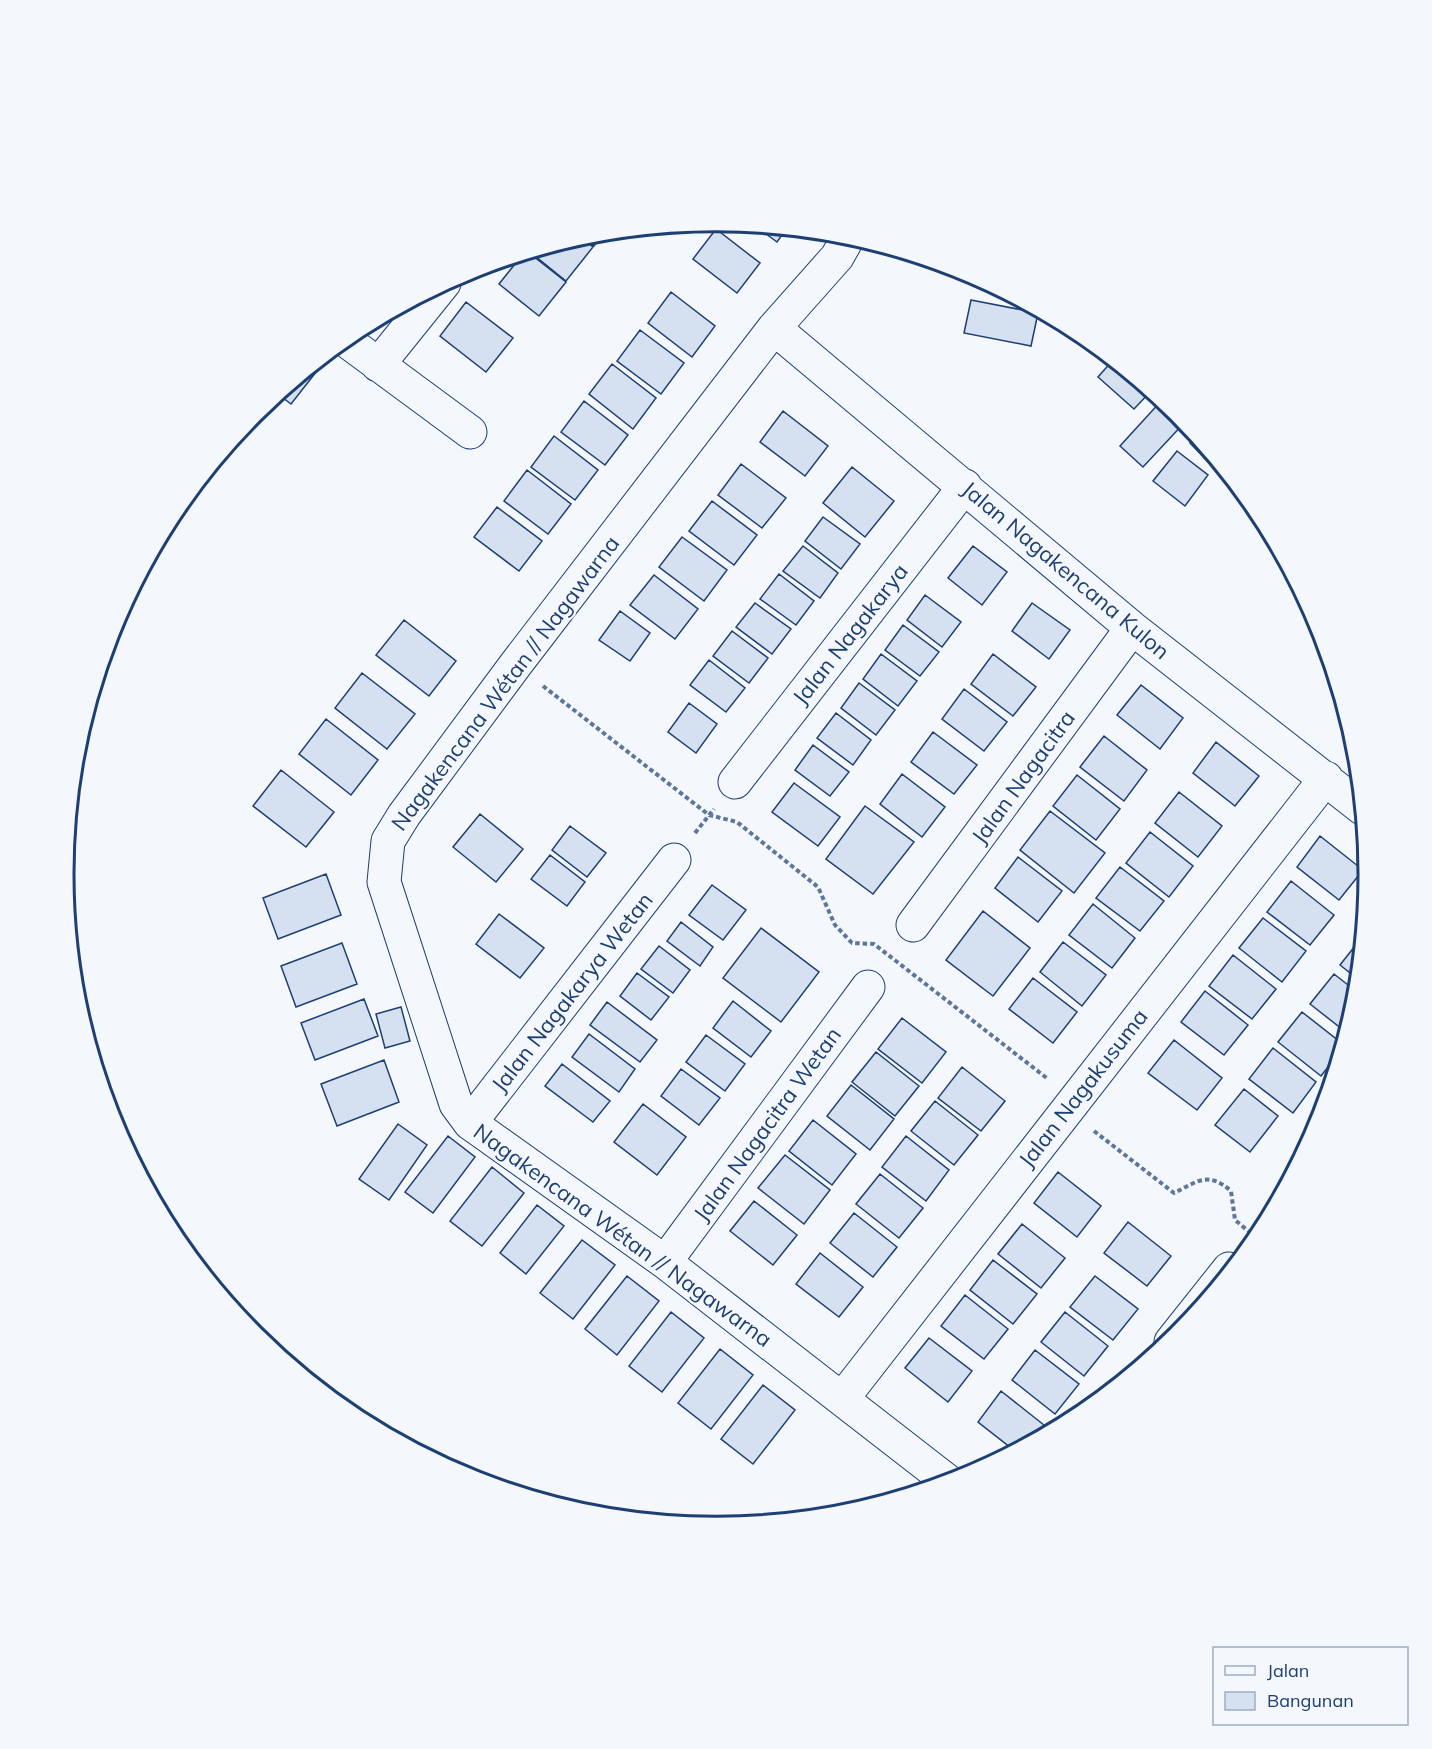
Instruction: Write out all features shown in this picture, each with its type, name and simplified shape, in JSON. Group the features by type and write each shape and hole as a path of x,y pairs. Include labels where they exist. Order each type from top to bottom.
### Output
{"street":[{"name":"Nagakencana Wétan // Nagawarna","path":"844,245 837,256 774,328 516,664 404,815 388,841 384,882 456,1104 470,1123 665,1262 941,1476"},
{"path":"378,365 432,298"},
{"name":"Jalan Nagakencana Kulon","path":"774,328 1132,628 1354,801"},
{"path":"352,345 470,432"},
{"name":"Jalan Nagakarya","path":"735,782 965,486"},
{"name":"Jalan Nagacitra","path":"913,926 1132,628"},
{"name":"Jalan Nagakusuma","path":"842,1399 1326,778"},
{"name":"Jalan Nagakarya Wetan","path":"470,1123 674,860"},
{"name":"Jalan Nagacitra Wetan","path":"665,1262 868,987"}],"path":[{"path":"516,664 709,815 737,822 819,887 835,925 852,943 874,944 1074,1100 1095,1135 1174,1193 1202,1179 1220,1181 1231,1191 1235,1220 1249,1232"},
{"path":"674,860 735,782"},
{"path":"868,987 913,926"}],"building":[{"path":"714,232 720,232 760,263 737,293 693,259"},
{"path":"766,234 782,235 777,242"},
{"path":"590,244 593,247 566,281 537,258"},
{"path":"536,258 566,282 539,316 499,284 515,264"},
{"path":"671,292 715,326 692,357 648,323"},
{"path":"971,300 1022,310 1037,318 1031,346 964,333"},
{"path":"466,302 513,338 486,372 440,336"},
{"path":"640,330 684,363 661,394 617,361"},
{"path":"612,364 656,398 633,429 589,394"},
{"path":"1108,366 1146,397 1134,409 1098,377"},
{"path":"316,372 291,404 284,399"},
{"path":"584,401 628,435 605,465 561,432"},
{"path":"1156,407 1178,429 1143,467 1120,446"},
{"path":"783,411 828,446 805,476 760,442"},
{"path":"554,436 598,470 575,500 531,467"},
{"path":"1177,451 1208,475 1185,506 1153,481"},
{"path":"741,464 786,498 762,528 718,495"},
{"path":"852,467 894,501 865,537 823,503"},
{"path":"527,470 571,504 548,534 504,501"},
{"path":"712,501 757,535 734,565 689,531"},
{"path":"497,507 542,541 519,571 474,537"},
{"path":"823,517 860,544 841,569 805,541"},
{"path":"682,537 727,570 704,601 659,567"},
{"path":"803,546 838,573 820,598 783,571"},
{"path":"973,546 1007,572 982,605 948,578"},
{"path":"779,574 814,601 796,625 760,599"},
{"path":"654,575 698,609 675,639 630,605"},
{"path":"925,595 961,622 942,647 907,620"},
{"path":"755,603 791,629 772,654 736,627"},
{"path":"1032,603 1070,630 1049,659 1012,631"},
{"path":"620,611 650,633 630,661 599,640"},
{"path":"404,620 456,661 429,696 376,655"},
{"path":"903,625 939,652 920,676 885,650"},
{"path":"732,631 768,658 749,683 713,656"},
{"path":"881,654 917,681 898,706 863,679"},
{"path":"993,654 1036,687 1013,716 971,684"},
{"path":"709,660 745,688 726,712 690,685"},
{"path":"362,673 415,714 387,749 335,708"},
{"path":"859,683 895,710 876,735 841,708"},
{"path":"1141,685 1183,718 1160,749 1117,715"},
{"path":"964,689 1007,722 984,751 942,719"},
{"path":"689,703 717,724 696,753 668,732"},
{"path":"836,713 871,740 853,765 817,738"},
{"path":"326,719 378,760 351,795 299,754"},
{"path":"933,732 977,765 954,794 911,762"},
{"path":"1104,736 1147,770 1124,801 1080,767"},
{"path":"1216,742 1259,776 1235,806 1193,773"},
{"path":"813,745 849,772 830,796 795,770"},
{"path":"281,770 334,812 306,847 253,806"},
{"path":"902,774 945,807 922,837 880,804"},
{"path":"1077,775 1120,809 1096,840 1053,806"},
{"path":"794,783 840,817 818,846 772,812"},
{"path":"1179,792 1222,826 1198,857 1155,823"},
{"path":"865,806 914,842 873,894 826,859"},
{"path":"1050,811 1105,853 1074,893 1020,850"},
{"path":"480,814 523,849 496,882 453,847"},
{"path":"570,826 606,853 587,877 552,850"},
{"path":"1150,832 1193,866 1169,897 1126,863"},
{"path":"1320,836 1358,866 1358,876 1339,900 1297,867"},
{"path":"550,855 585,882 567,906 531,879"},
{"path":"1018,857 1062,891 1038,922 995,888"},
{"path":"1120,867 1164,901 1140,931 1096,898"},
{"path":"326,874 341,915 278,939 263,898"},
{"path":"1291,881 1334,915 1310,945 1267,912"},
{"path":"712,885 746,910 723,940 689,915"},
{"path":"1093,904 1135,938 1112,968 1069,935"},
{"path":"983,911 1030,948 993,996 946,960"},
{"path":"499,914 544,948 520,978 476,944"},
{"path":"1263,918 1306,951 1282,982 1239,948"},
{"path":"681,922 713,947 700,966 667,941"},
{"path":"761,928 819,972 781,1022 723,978"},
{"path":"1063,942 1106,975 1082,1006 1040,972"},
{"path":"342,943 357,984 296,1007 281,966"},
{"path":"659,946 690,970 673,993 641,969"},
{"path":"1354,947 1350,973 1340,965"},
{"path":"1233,955 1276,989 1252,1019 1209,986"},
{"path":"637,973 669,997 651,1020 620,996"},
{"path":"1334,974 1348,985 1340,1027 1310,1004"},
{"path":"1033,978 1077,1012 1053,1043 1009,1009"},
{"path":"1205,991 1248,1025 1224,1055 1181,1022"},
{"path":"364,999 378,1036 315,1060 301,1023"},
{"path":"733,1001 771,1031 751,1057 713,1028"},
{"path":"607,1002 657,1040 640,1062 590,1025"},
{"path":"401,1007 410,1041 385,1048 376,1014"},
{"path":"1302,1012 1337,1040 1329,1066 1321,1076 1278,1042"},
{"path":"902,1018 946,1052 922,1083 878,1049"},
{"path":"589,1034 635,1069 619,1092 572,1057"},
{"path":"706,1035 745,1064 725,1091 686,1062"},
{"path":"1174,1040 1222,1078 1197,1110 1148,1073"},
{"path":"1273,1048 1316,1082 1293,1113 1249,1079"},
{"path":"876,1052 919,1086 895,1116 852,1082"},
{"path":"384,1060 399,1102 337,1126 321,1084"},
{"path":"562,1064 610,1101 593,1122 545,1086"},
{"path":"962,1067 1005,1101 981,1131 938,1098"},
{"path":"681,1069 720,1098 699,1125 661,1096"},
{"path":"851,1085 894,1119 870,1150 827,1116"},
{"path":"1244,1089 1278,1116 1250,1152 1215,1125"},
{"path":"935,1101 978,1135 954,1165 911,1131"},
{"path":"643,1104 686,1137 657,1175 614,1142"},
{"path":"813,1120 856,1154 832,1185 789,1151"},
{"path":"398,1124 427,1145 389,1200 359,1179"},
{"path":"448,1136 475,1157 433,1213 405,1192"},
{"path":"906,1136 949,1170 926,1201 882,1167"},
{"path":"785,1155 830,1190 804,1224 758,1188"},
{"path":"492,1167 524,1193 482,1246 450,1221"},
{"path":"1058,1172 1101,1206 1077,1237 1034,1203"},
{"path":"880,1174 923,1208 899,1238 856,1204"},
{"path":"754,1201 797,1235 773,1265 730,1231"},
{"path":"537,1205 564,1226 526,1274 500,1253"},
{"path":"854,1213 897,1247 873,1277 830,1243"},
{"path":"1128,1222 1171,1256 1147,1286 1104,1253"},
{"path":"1022,1224 1065,1258 1041,1288 998,1254"},
{"path":"582,1240 615,1265 573,1319 540,1293"},
{"path":"820,1253 863,1287 839,1317 796,1284"},
{"path":"993,1260 1037,1294 1013,1324 970,1290"},
{"path":"627,1276 659,1301 617,1355 585,1329"},
{"path":"1095,1276 1138,1309 1113,1340 1070,1307"},
{"path":"965,1295 1008,1329 984,1359 941,1326"},
{"path":"671,1312 704,1338 662,1392 629,1366"},
{"path":"1065,1312 1108,1346 1084,1376 1041,1342"},
{"path":"929,1338 972,1371 948,1402 905,1368"},
{"path":"720,1349 753,1375 711,1429 678,1403"},
{"path":"1035,1350 1079,1384 1055,1414 1012,1380"},
{"path":"763,1385 795,1410 753,1464 721,1439"},
{"path":"1001,1391 1044,1425 1009,1446 978,1422"}]}
